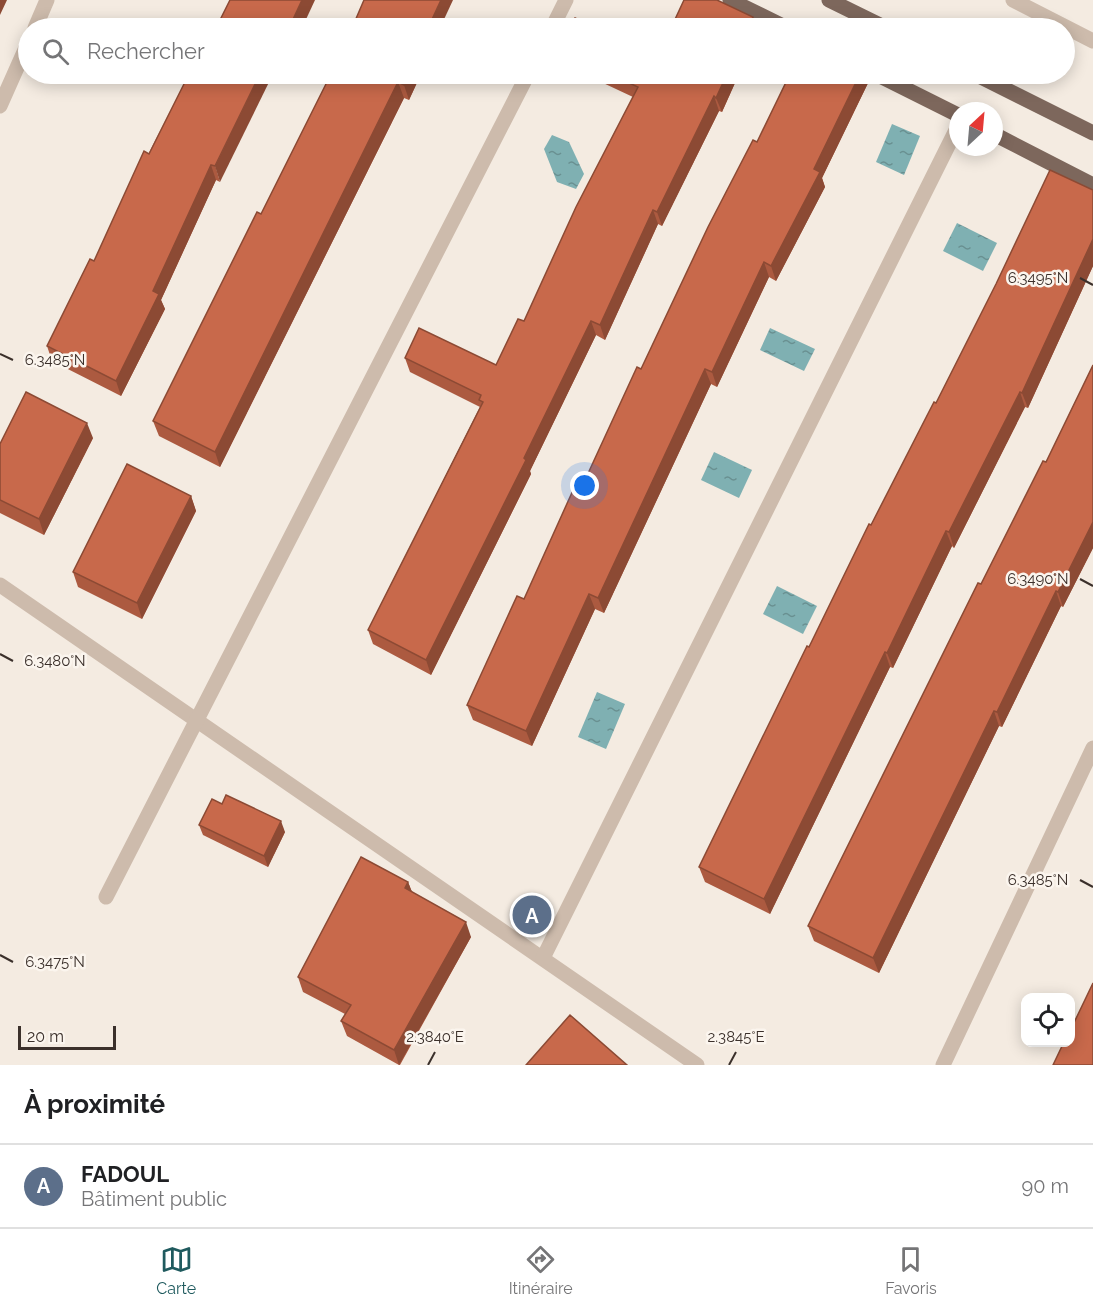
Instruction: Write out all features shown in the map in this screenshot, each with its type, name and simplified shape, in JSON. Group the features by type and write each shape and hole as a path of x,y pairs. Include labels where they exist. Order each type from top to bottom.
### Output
{"main road":[{"path":"730,0 767,18"},
{"path":"829,0 866,18"},
{"path":"896,84 949,110"},
{"path":"995,84 1093,133"},
{"path":"1003,139 1093,185"}],"street":[{"path":"39,18 47,0"},
{"path":"557,18 566,0"},
{"path":"1013,0 1048,18"},
{"path":"1075,32 1093,41"},
{"path":"0,106 18,66"},
{"path":"106,897 523,84"},
{"path":"543,958 949,144"},
{"path":"0,585 697,1065"},
{"path":"943,1065 1093,748"}],"water":[{"path":"892,124 920,136 904,175 876,162"},
{"path":"552,135 569,142 584,174 576,189 557,182 544,149"},
{"path":"957,223 997,243 983,271 943,251"},
{"path":"770,328 815,349 804,371 760,350"},
{"path":"714,452 752,470 739,498 701,480"},
{"path":"777,586 817,606 803,634 763,614"},
{"path":"597,692 625,704 606,749 578,737"}],"building":[{"path":"230,0 302,0 294,18 221,18"},
{"path":"364,0 441,0 433,18 356,18"},
{"path":"684,0 717,0 753,17 753,18 676,18"},
{"path":"184,84 255,84 215,166 211,165 153,291 159,294 116,381 47,346 90,259 94,261 144,151 149,154"},
{"path":"326,84 397,84 215,452 153,421 257,212 261,214"},
{"path":"632,84 722,84 716,98 714,96 657,212 653,210 600,325 591,321 524,458 526,460 426,660 368,630 483,402 479,400 481,395 405,358 419,328 496,365 518,319 524,321 576,207 638,87"},
{"path":"785,84 855,84 814,169 820,172 771,266 764,262 712,372 705,369 598,598 589,594 526,731 467,705 517,596 524,599 579,477 585,480 637,367 641,369 708,227 753,140 757,142"},
{"path":"1050,170 1093,190 1093,239 1022,393 1020,392 949,532 946,531 764,899 699,867 869,524 871,525 934,402 936,403 996,284"},
{"path":"1093,365 1093,522 1058,592 1056,591 997,712 994,711 873,958 808,926 978,583 981,584 1043,461 1046,462"},
{"path":"26,392 87,423 39,519 0,500 0,444"},
{"path":"127,464 191,496 137,603 73,572"},
{"path":"226,795 281,821 264,856 199,825 212,799 222,804"},
{"path":"361,857 408,882 405,888 466,922 394,1050 341,1021 351,1005 298,977"},
{"path":"1093,983 1093,1065 1053,1065 1062,1047 1075,1047 1075,1021"},
{"path":"570,1015 627,1065 526,1065"}],"place":[{"name":"FADOUL","path":"532,915"}]}
